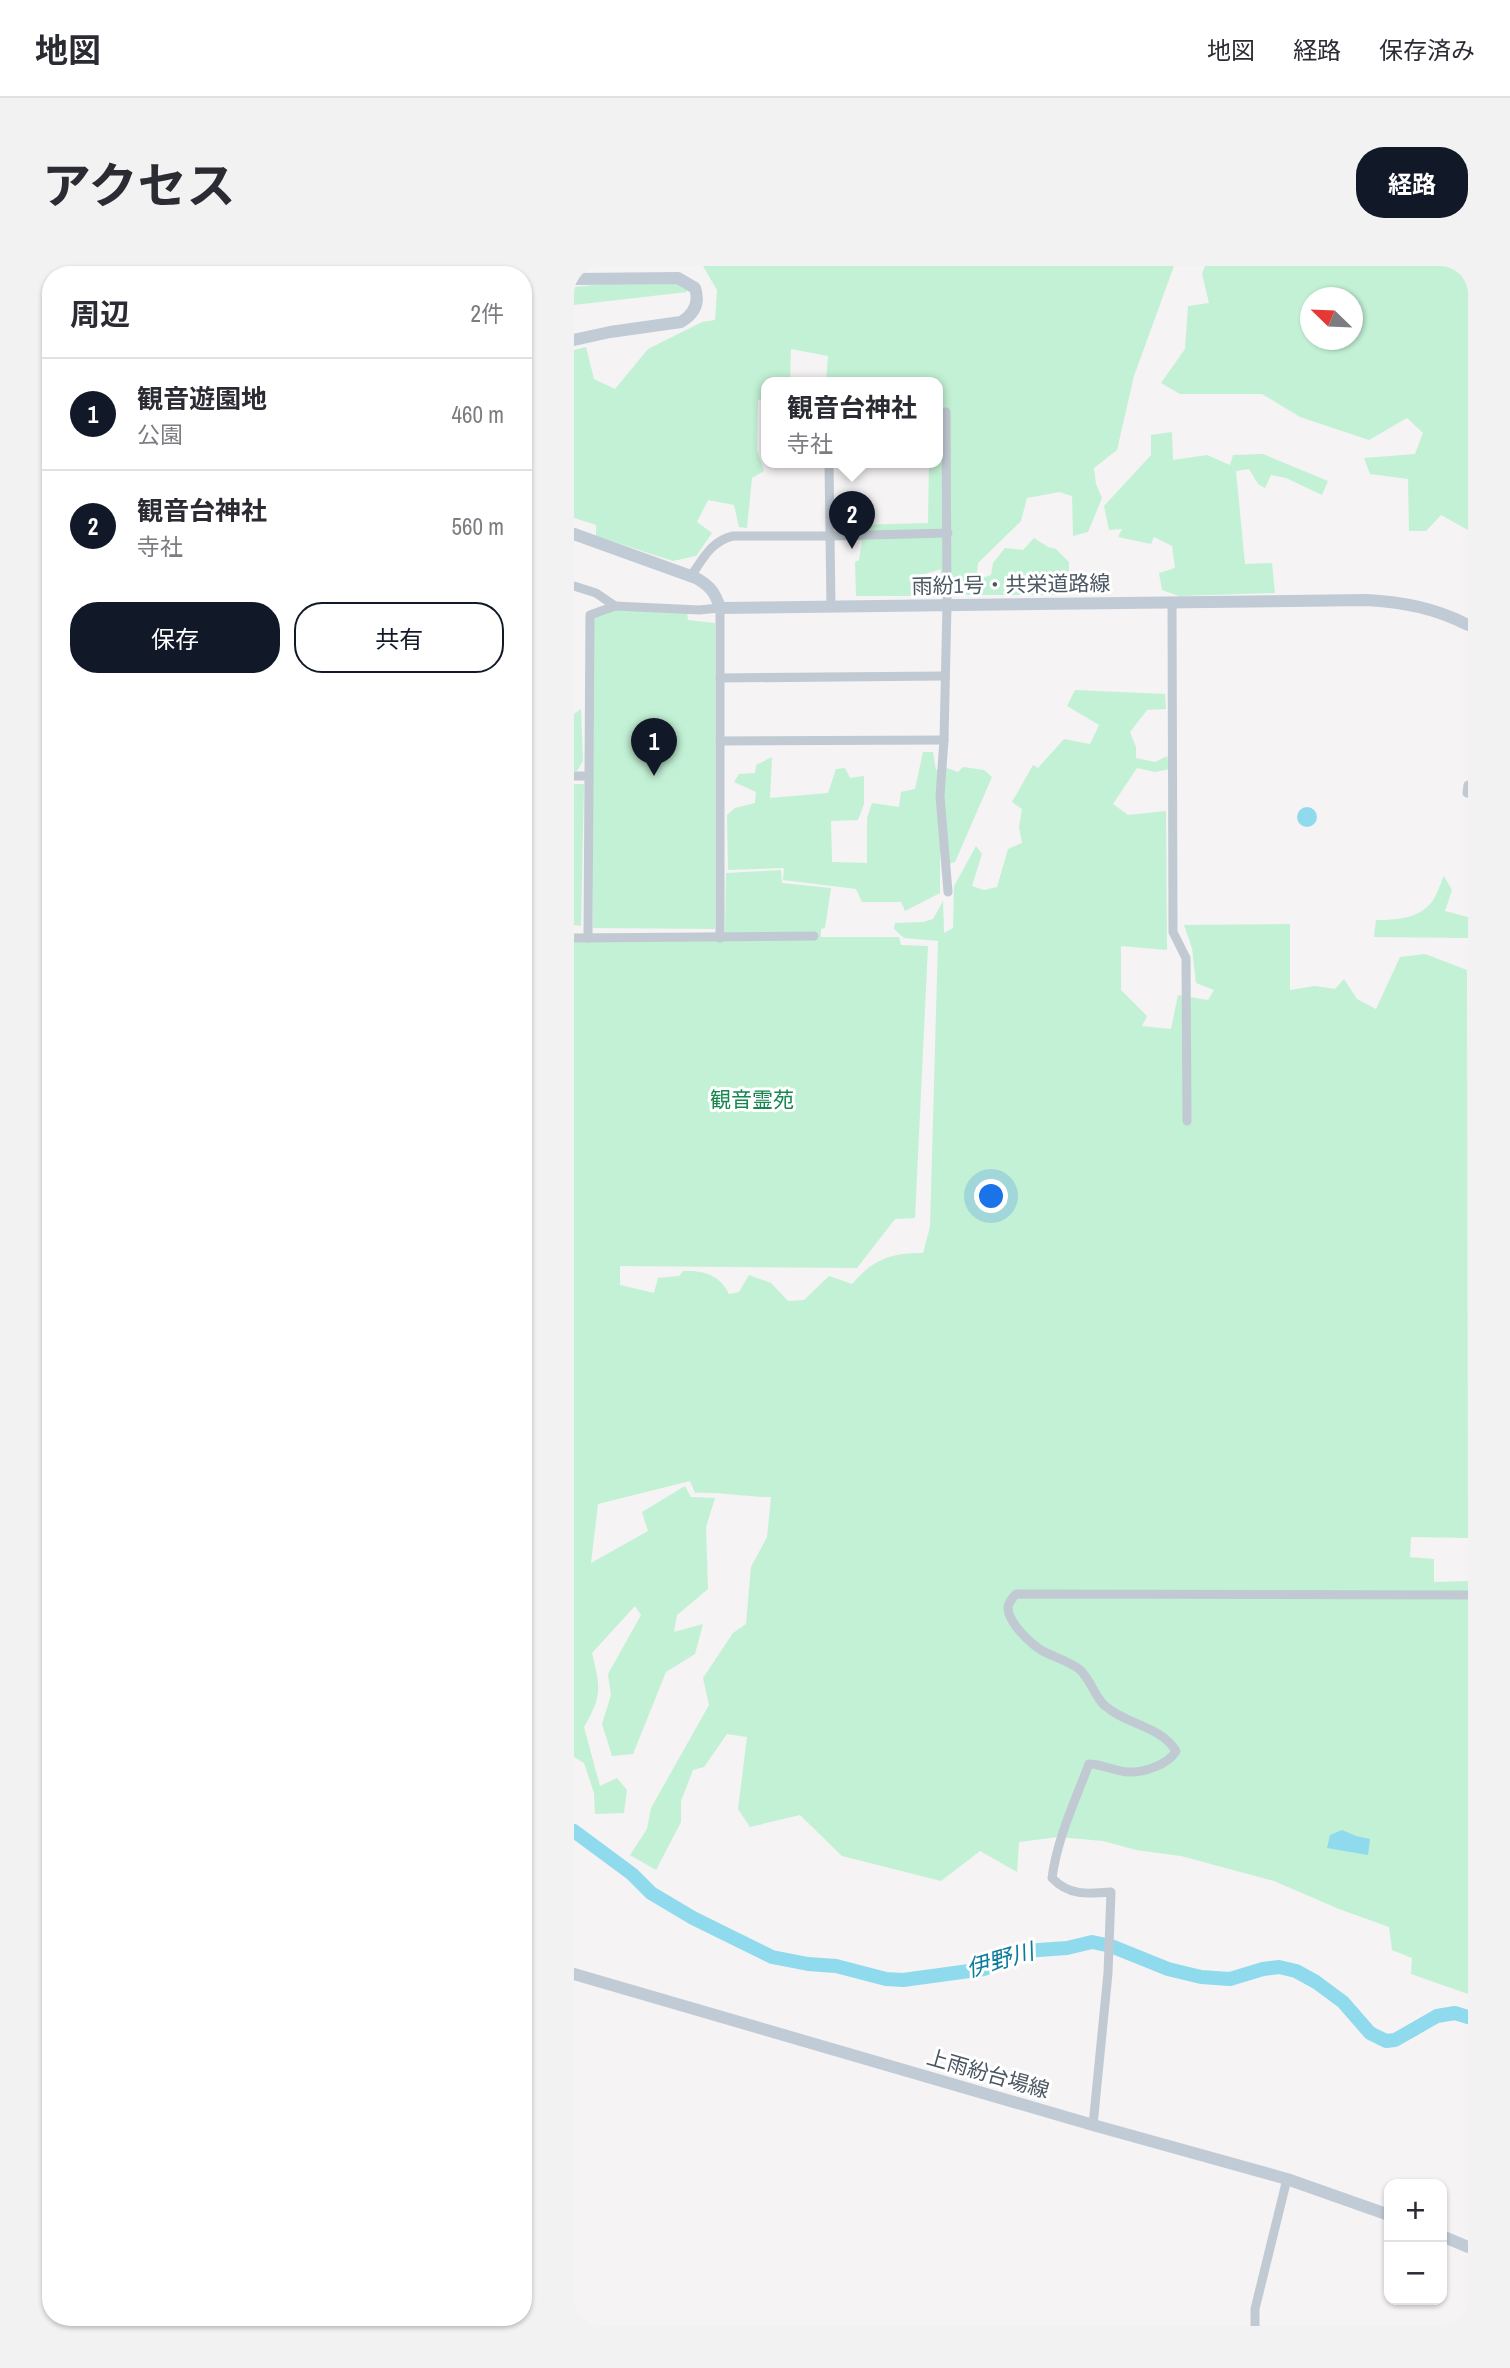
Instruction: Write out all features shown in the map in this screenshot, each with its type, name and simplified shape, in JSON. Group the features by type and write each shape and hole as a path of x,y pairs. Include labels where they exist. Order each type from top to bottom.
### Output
{"street":[{"path":"574,279 678,278 695,288 698,296 691,316 681,322 574,340"},
{"path":"943,412 946,412 948,533 940,821 948,892"},
{"path":"829,468 831,606"},
{"path":"691,576 721,538 948,533"},
{"path":"574,534 691,576 709,585 716,595 720,608 720,938"},
{"path":"574,586 596,593 615,606"},
{"name":"雨紛1号・共栄道路線","path":"720,608 1394,601 1437,611 1468,625"},
{"path":"1172,602 1173,932 1185,958 1187,1121"},
{"path":"588,938 590,615 615,606 699,610 720,608"},
{"path":"720,678 944,676"},
{"path":"720,741 944,740"},
{"path":"574,776 589,776"},
{"path":"1468,785 1468,793"},
{"path":"574,939 814,936"},
{"path":"1093,2125 1108,1973 1111,1892 1076,1894 1059,1886 1052,1878 1070,1813 1089,1764 1138,1772 1172,1758 1176,1751 1170,1741 1160,1734 1104,1704 1082,1671 1040,1649 1018,1628 1008,1609 1009,1602 1016,1594 1468,1595"},
{"name":"上雨紛台場線","path":"574,1974 1287,2179 1384,2213"},
{"path":"1255,2326 1255,2309 1287,2179"},
{"path":"1447,2238 1468,2247"}],"green space":[{"path":"703,266 1174,266 1134,376 1117,450 1094,468 1096,484 1102,498 1088,532 1073,536 1072,496 1059,492 1027,498 1021,521 978,563 976,580 991,575 993,563 1005,548 1023,550 1034,538 1056,549 1069,562 1069,595 940,595 941,569 918,576 917,596 856,596 855,562 859,560 862,542 852,525 928,523 929,468 943,468 943,377 826,377 828,356 791,349 790,377 761,377 757,450 764,471 752,478 747,528 739,527 734,505 708,500 697,522 712,533 696,556 673,561 596,536 596,525 574,518 574,350 586,347 594,379 615,389 648,349 702,322 715,320 717,290"},
{"path":"1205,266 1468,266 1468,530 1441,515 1426,531 1409,531 1408,479 1370,474 1364,458 1415,454 1423,433 1407,418 1369,440 1300,417 1262,394 1180,394 1161,383 1185,349 1188,306 1209,303 1202,274"},
{"path":"684,276 687,292 574,305 574,287"},
{"path":"1172,432 1173,460 1207,455 1230,465 1233,455 1263,454 1328,481 1322,495 1286,478 1271,475 1265,488 1258,484 1249,469 1236,471 1245,564 1272,563 1275,593 1179,596 1162,590 1159,573 1175,568 1172,546 1154,537 1151,544 1118,537 1122,529 1109,530 1104,506 1151,455 1151,435"},
{"path":"616,609 687,612 688,620 715,623 715,929 593,928 593,617"},
{"name":"観音霊苑","path":"1075,690 1165,694 1166,709 1147,710 1130,732 1136,747 1136,758 1155,762 1167,756 1170,769 1155,772 1137,768 1113,804 1128,815 1166,811 1167,950 1121,946 1121,990 1147,1016 1142,1026 1171,1029 1178,995 1208,1000 1214,990 1196,983 1192,948 1184,925 1290,924 1290,990 1315,986 1335,989 1344,979 1357,999 1376,1009 1400,957 1425,954 1467,970 1468,1538 1411,1537 1410,1557 1434,1559 1434,1582 1468,1581 1468,1994 1411,1974 1412,1958 1392,1950 1389,1927 1274,1881 1181,1856 1136,1850 1103,1841 1058,1837 1019,1842 1017,1872 980,1851 941,1881 842,1856 800,1815 750,1827 738,1809 747,1737 727,1734 704,1767 693,1770 681,1801 681,1822 656,1870 630,1855 647,1829 651,1808 709,1705 703,1678 733,1633 746,1624 751,1567 767,1537 771,1497 695,1493 690,1481 598,1504 591,1563 648,1531 642,1512 685,1486 691,1497 715,1498 706,1527 708,1589 677,1615 674,1632 703,1624 695,1654 666,1672 633,1754 612,1756 602,1724 611,1695 608,1674 641,1615 635,1606 592,1653 598,1691 584,1727 600,1786 617,1778 627,1790 624,1813 595,1814 594,1793 584,1763 574,1757 574,934 725,933 726,873 781,870 782,883 831,888 825,928 821,929 821,937 899,937 901,945 928,946 915,1218 895,1219 857,1268 620,1266 620,1285 654,1293 658,1278 679,1276 683,1271 698,1272 716,1278 729,1294 739,1292 749,1275 771,1283 788,1301 804,1300 829,1276 852,1284 883,1259 901,1254 923,1253 930,1227 938,941 904,938 894,929 895,923 933,919 943,901 944,933 953,928 954,886 976,846 982,854 972,886 984,890 997,887 1008,849 1022,843 1019,827 1022,809 1012,802 1033,765 1038,768 1064,739 1090,744 1099,725 1067,706"},
{"path":"581,709 583,761 577,771 574,771 574,714"},
{"path":"923,752 933,752 936,770 947,768 958,772 963,767 984,770 992,777 955,862 949,864 940,843 940,893 905,911 901,902 862,902 856,889 783,880 784,868 728,870 727,815 735,808 755,803 756,792 734,782 739,774 755,773 756,765 772,757 770,798 828,793 836,769 845,768 850,778 864,776 864,804 858,820 831,821 832,862 867,863 867,818 872,803 899,807 901,792 915,789"},
{"path":"574,784 584,784 581,926 574,925"},
{"path":"1444,876 1452,890 1445,911 1468,917 1468,938 1374,937 1376,920 1406,918 1426,908 1435,897"}],"water":[{"path":"1307,807 1314,810 1317,817 1314,824 1307,827 1300,824 1297,817 1300,810"},
{"path":"1342,1830 1370,1839 1368,1855 1327,1848 1330,1835"}],"waterway":[{"name":"伊野川","path":"574,1831 632,1874 651,1893 693,1918 772,1957 836,1966 886,1979 903,1980 984,1969 1025,1951 1067,1948 1092,1942 1111,1946 1168,1969 1201,1977 1230,1979 1279,1967 1296,1971 1343,2002 1370,2033 1386,2041 1395,2040 1437,2016 1455,2013 1468,2017"}],"place":[{"name":"観音台神社","path":"852,549"},
{"name":"観音遊園地","path":"654,776"}]}
